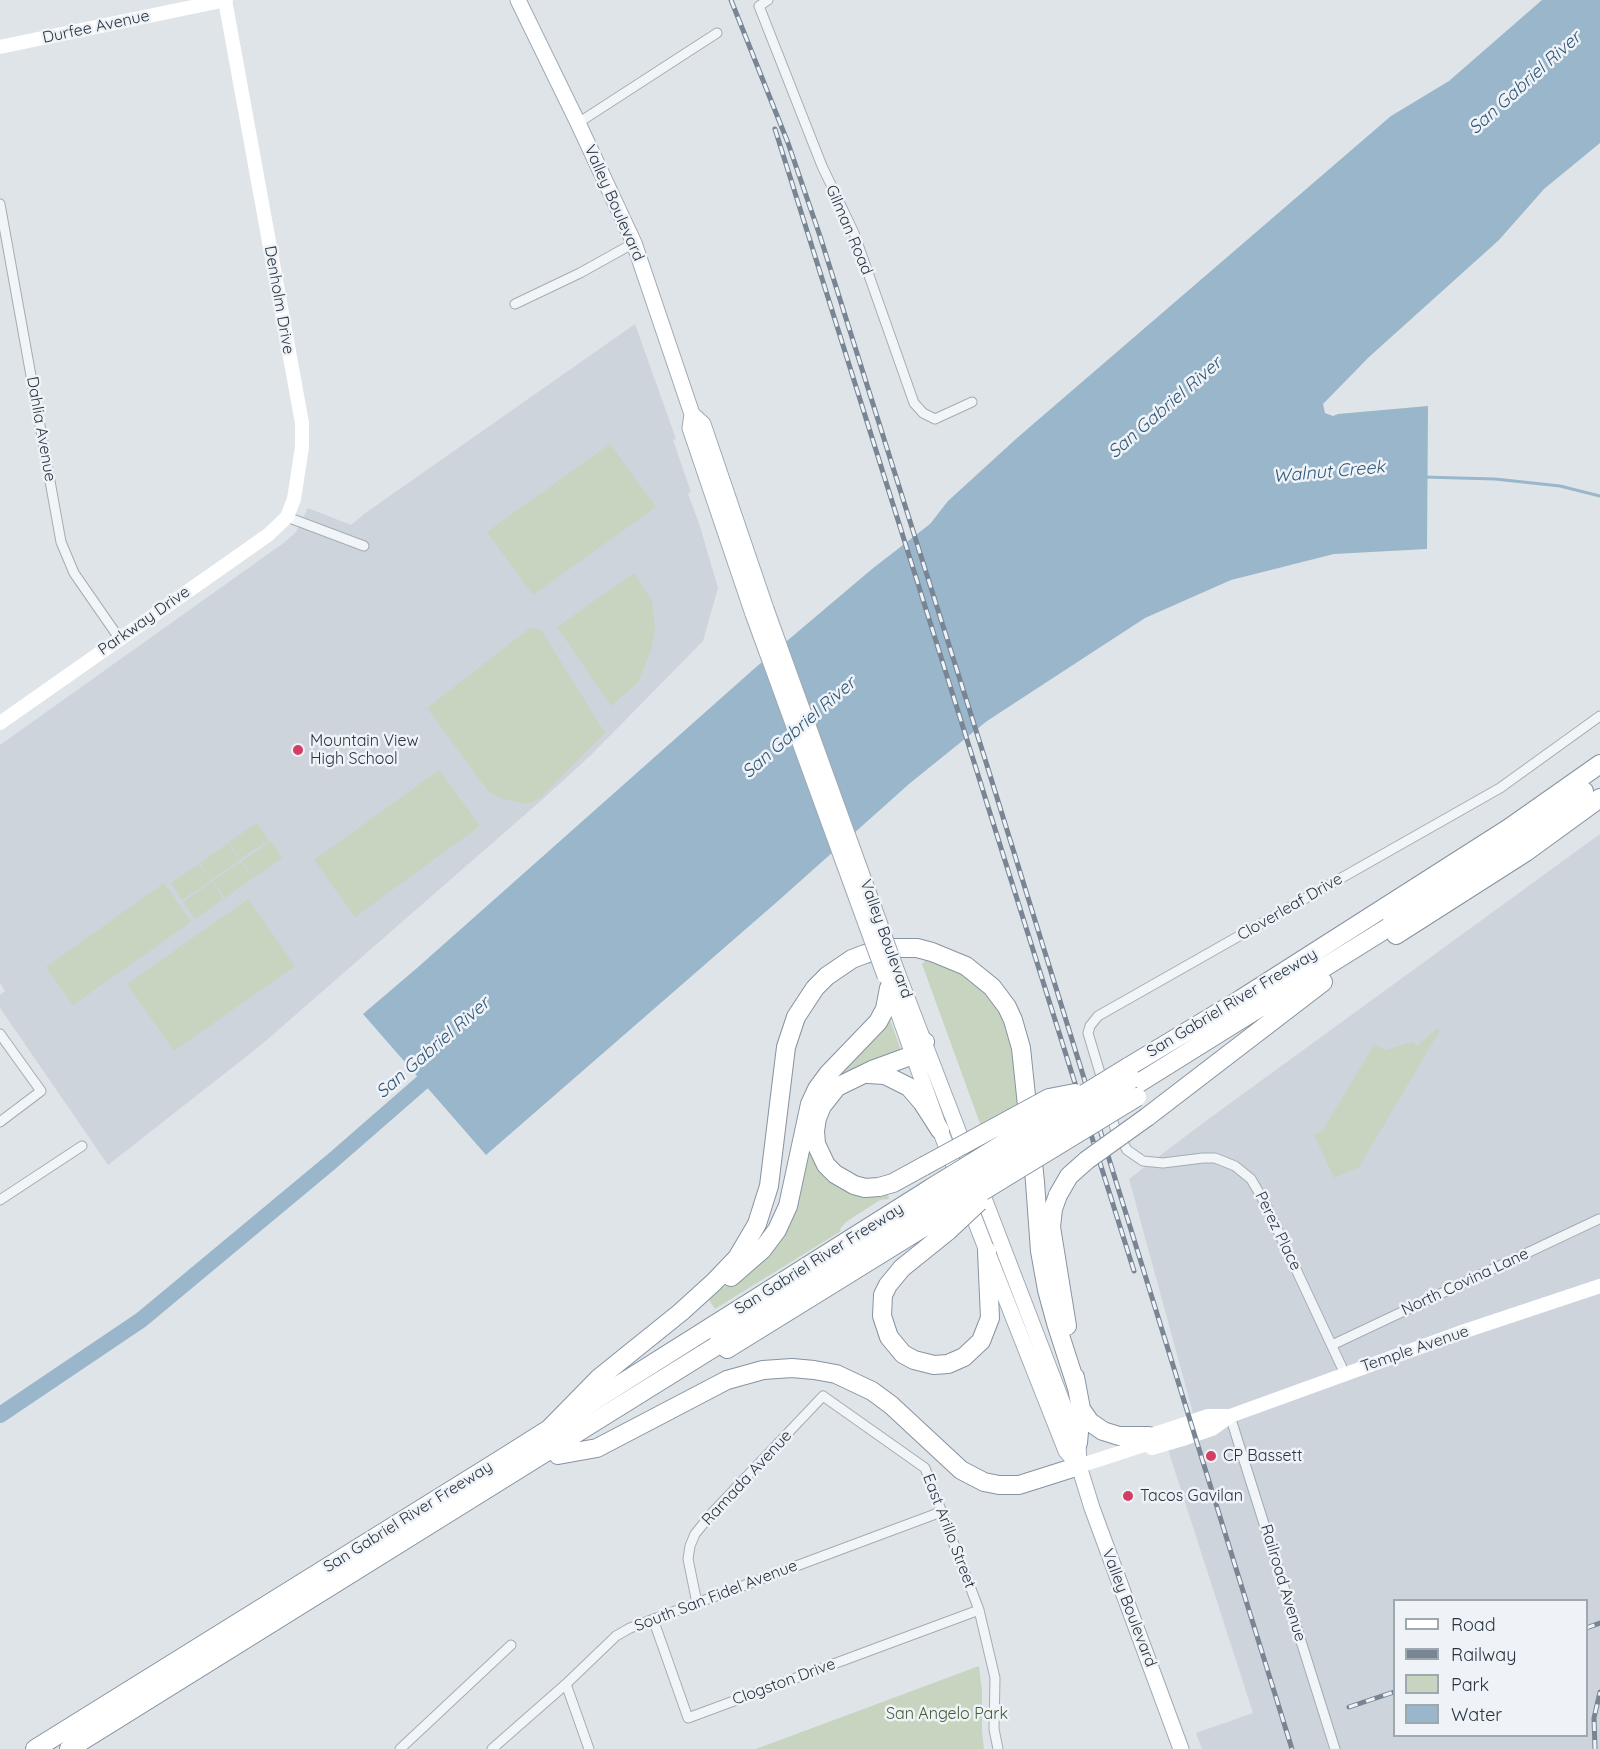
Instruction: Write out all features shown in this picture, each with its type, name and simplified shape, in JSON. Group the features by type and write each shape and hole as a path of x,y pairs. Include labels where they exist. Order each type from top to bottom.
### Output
{"highway":[{"name":"San Gabriel River Freeway","path":"86,1749 512,1468 548,1430 939,1209 1014,1171 1241,999 1509,828 1600,764"},
{"path":"57,1749 512,1468 939,1209 1133,1082 1478,864 1600,779"},
{"path":"1133,1082 1450,888 1600,787"},
{"name":"San Gabriel River Freeway","path":"35,1749 512,1468 558,1455 939,1209 1086,1092 1133,1082 1323,982 1526,852 1600,798"},
{"path":"681,1312 728,1268 748,1241 764,1207 772,1164 786,1047 790,1032 804,1002 827,976 852,959 880,950 918,948 955,960 977,973 999,995 1013,1020 1022,1059 1040,1251 1053,1312 1077,1388"},
{"path":"548,1430 599,1378 681,1312 746,1265 762,1250 777,1230 788,1206 806,1121 817,1089 828,1074 878,1022 885,1009 890,979"},
{"path":"1078,1443 1081,1409 1052,1236 1052,1217 1058,1195 1069,1176 1087,1160 1323,982"},
{"path":"919,1049 837,1087 822,1106 817,1118 816,1144 826,1165 845,1181 865,1188 879,1188 893,1183 1049,1098 1086,1092"},
{"path":"863,1074 885,1075 909,1087 940,1130"},
{"path":"939,1209 883,1295 882,1316 889,1337 903,1354 914,1360 934,1365 948,1364 964,1357 981,1341 990,1318 987,1251"},
{"path":"558,1455 597,1448 727,1380 763,1370 792,1368 836,1374 872,1391 962,1470 984,1482 1019,1485 1079,1466"},
{"path":"1081,1409 1090,1422 1103,1431 1148,1440"},
{"path":"69,1749 512,1468"}],"main road":[{"name":"Valley Boulevard","path":"518,0 634,243 692,414 690,428 759,611 890,979 1078,1443 1079,1466 1116,1575 1181,1749"},
{"name":"Valley Boulevard","path":"919,1049 940,1130 1066,1451 1079,1466"}],"street":[{"name":"Durfee Avenue","path":"0,46 226,0"},
{"name":"Denholm Drive","path":"226,0 302,423 300,469 294,498 286,516"},
{"name":"Gilman Road","path":"768,0 759,6 822,166 854,233 914,403 923,413 935,419 972,402"},
{"path":"578,123 717,33"},
{"name":"Dahlia Avenue","path":"0,204 62,542 74,573 119,638"},
{"path":"514,304 580,273 634,243"},
{"path":"286,516 364,546"},
{"name":"Parkway Drive","path":"0,723 268,534 286,516"},
{"name":"Cloverleaf Drive","path":"1127,1150 1115,1128 1088,1033 1090,1026 1098,1016 1500,788 1600,716"},
{"path":"0,1034 40,1091 0,1122"},
{"path":"0,1200 82,1146"},
{"name":"Perez Place","path":"1127,1150 1134,1156 1153,1163 1215,1158 1244,1172 1265,1203 1345,1374"},
{"name":"North Covina Lane","path":"1332,1345 1599,1220"},
{"name":"Temple Avenue","path":"1079,1466 1208,1416 1230,1416 1600,1286"},
{"name":"East Arillo Street","path":"823,1396 925,1468 979,1610 995,1678 994,1729 998,1749"},
{"name":"Ramada Avenue","path":"697,1603 688,1559 695,1534 712,1513 823,1396"},
{"name":"Railroad Avenue","path":"1230,1416 1335,1749"},
{"name":"South San Fidel Avenue","path":"492,1749 566,1684 616,1636 630,1628 941,1512"},
{"name":"Clogston Drive","path":"653,1619 688,1718 979,1610"},
{"path":"400,1749 511,1645"},
{"path":"566,1684 589,1749"}],"shaded area":[{"name":"Mountain View High School","path":"635,324 676,439 673,440 691,492 688,494 718,588 703,641 591,755 544,798 261,1045 108,1165 0,1008 0,995 5,991 0,983 0,745 285,542 296,532 308,508 351,525"},
{"path":"1600,834 1600,1749 1202,1749 1196,1733 1253,1713 1160,1425 1193,1413 1129,1179"}],"green space":[{"path":"610,444 656,507 533,595 487,532"},
{"path":"634,573 652,601 655,628 651,651 638,682 611,706 557,627"},
{"path":"530,628 541,630 605,733 540,798 527,804 500,798 488,791 427,708"},
{"path":"439,770 480,826 355,917 314,860"},
{"path":"257,823 269,840 240,859 229,842"},
{"path":"271,841 282,858 254,878 242,861"},
{"path":"228,843 240,860 211,880 200,863"},
{"path":"241,862 253,878 225,898 213,881"},
{"path":"199,864 211,881 182,900 171,883"},
{"path":"212,882 223,899 195,919 183,902"},
{"path":"164,883 191,922 73,1005 46,967"},
{"path":"248,899 295,966 174,1051 127,984"},
{"path":"926,960 957,972 991,994 1012,1030 1021,1110 982,1129 922,964"},
{"path":"888,1014 902,1053 845,1075 835,1082 818,1106 812,1134 818,1160 834,1180 858,1192 872,1194 900,1186 900,1188 888,1194 889,1199 880,1200 846,1222 840,1229 841,1231 715,1309 708,1298 766,1258 766,1253 782,1233 793,1207 810,1122 821,1091 879,1030"},
{"path":"1437,1029 1440,1030 1359,1167 1334,1178 1314,1135 1323,1130 1374,1045 1385,1050 1412,1042 1417,1046"},
{"name":"San Angelo Park","path":"979,1666 984,1749 756,1749"}],"water":[{"path":"1542,0 1600,0 1600,143 1544,189 1499,240 1369,357 1323,404 1325,413 1333,416 1428,406 1427,549 1334,554 1231,580 1145,618 987,721 909,784 486,1155 363,1014 755,668 872,569 930,524 948,501 1017,438 1391,116 1449,81"}],"waterway":[{"name":"Walnut Creek","path":"1423,477 1495,479 1560,486 1600,496"},
{"name":"San Gabriel River","path":"0,1415 141,1320 331,1162 440,1067"}],"railway":[{"path":"731,0 788,143 820,236 1292,1749"},
{"path":"775,129 1134,1271"},
{"path":"1588,1627 1600,1623"},
{"path":"1349,1707 1393,1692"},
{"path":"1595,1749 1594,1718 1600,1692"}],"place":[{"name":"Mountain View High School","path":"298,750"},
{"name":"CP Bassett","path":"1211,1456"},
{"name":"Tacos Gavilan","path":"1128,1496"}]}
